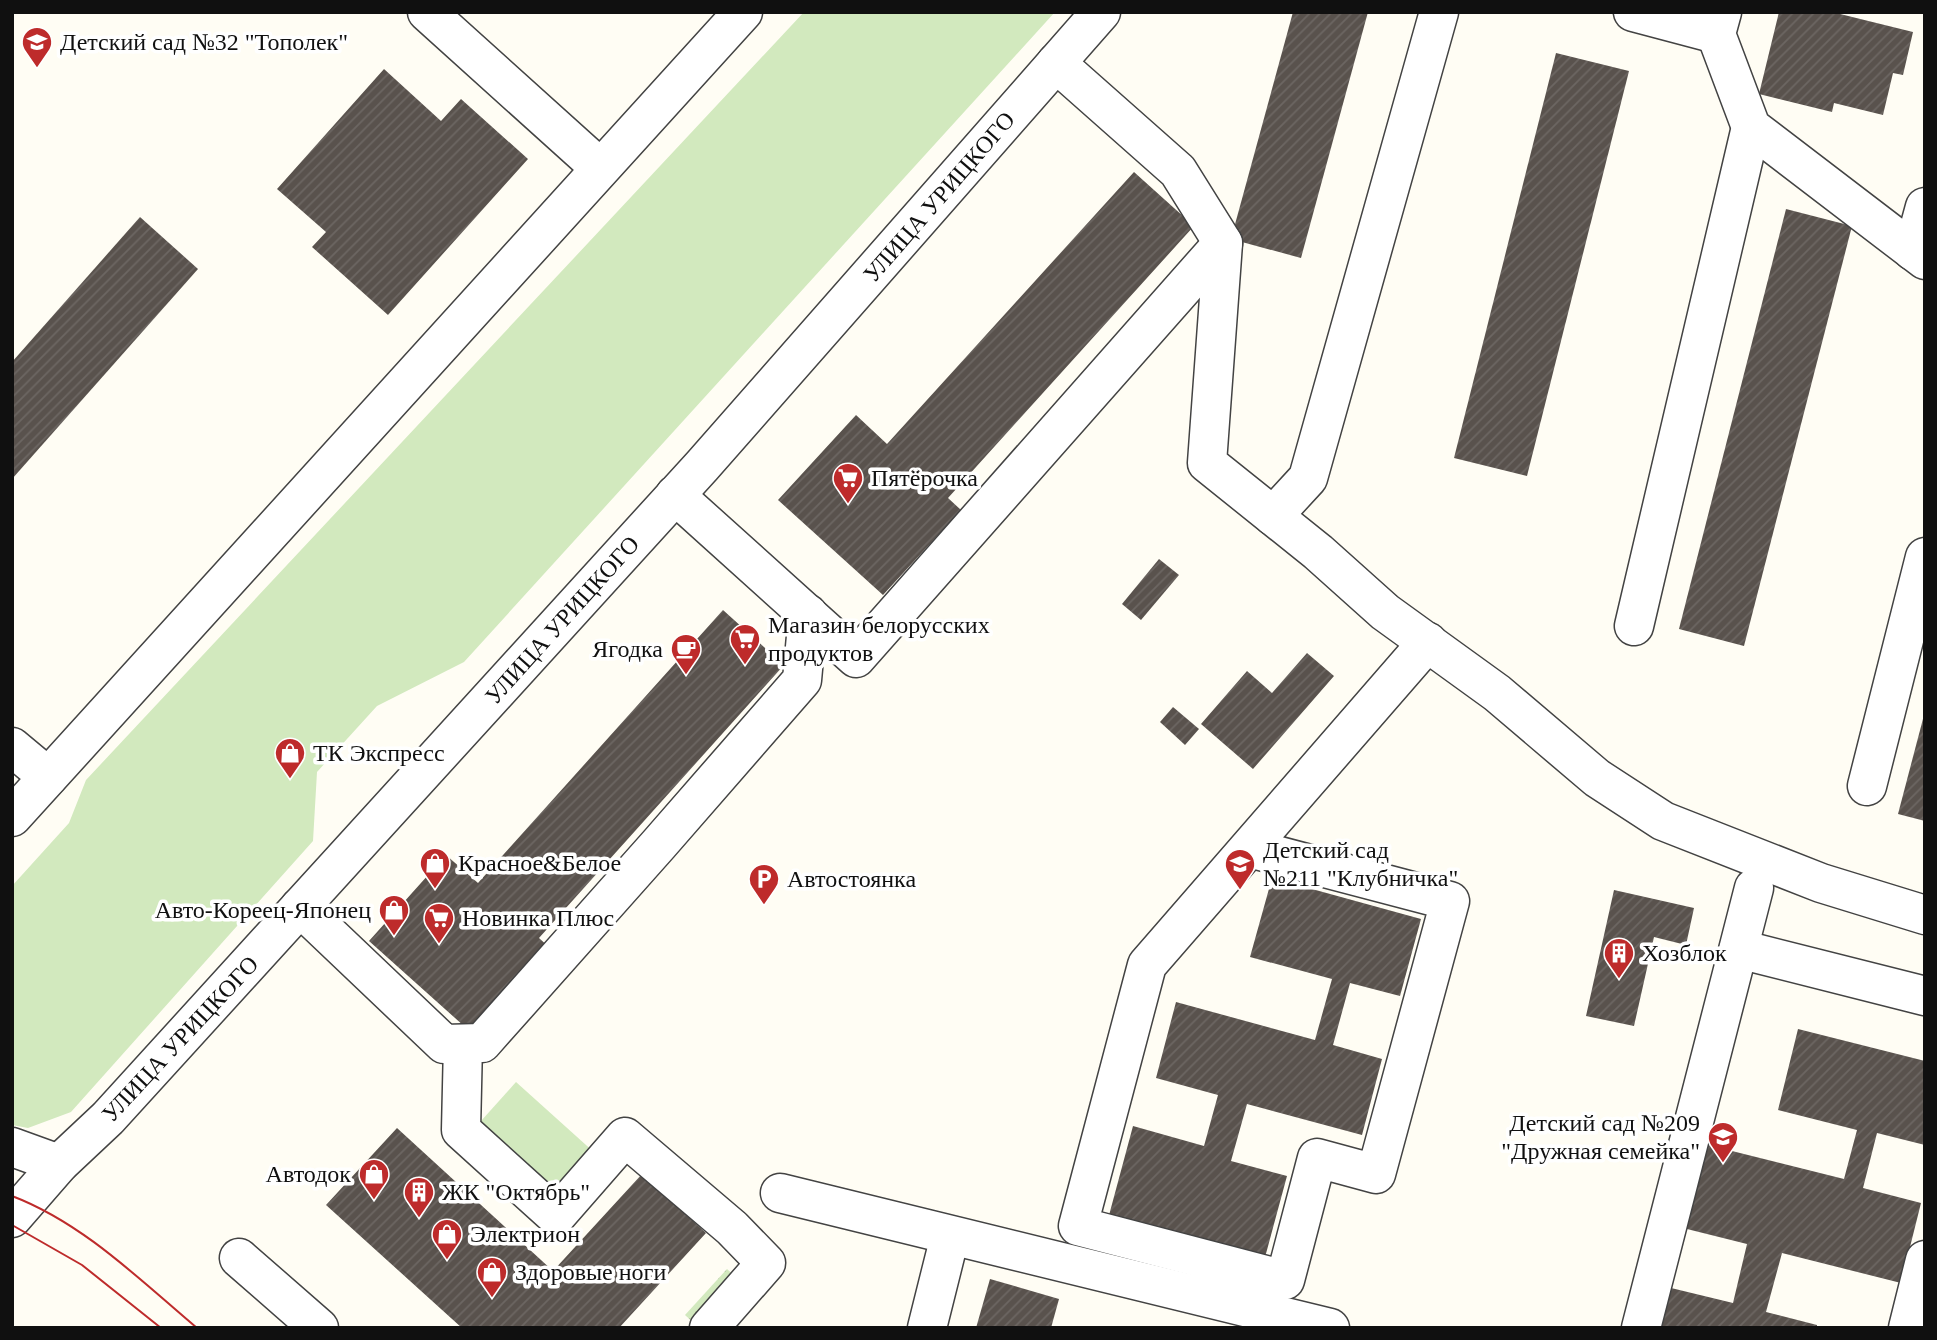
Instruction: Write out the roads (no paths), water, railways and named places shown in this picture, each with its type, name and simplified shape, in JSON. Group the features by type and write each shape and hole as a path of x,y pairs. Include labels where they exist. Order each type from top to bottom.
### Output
{"street":[{"path":"427,12 600,168"},
{"path":"12,817 743,12"},
{"name":"УЛИЦА УРИЦКОГО","path":"12,1219 59,1164 108,1118 675,495 1101,12"},
{"path":"1273,516 1308,478 1439,12"},
{"path":"1633,12 1719,23 1751,127 1634,626"},
{"path":"1056,63 1178,171 1223,243 1207,463 1318,552 1385,612 1497,693 1597,778 1662,821 1821,883 1925,915"},
{"path":"1751,127 1919,255"},
{"path":"1919,255 1925,207"},
{"path":"675,495 856,658 1223,243"},
{"path":"1867,786 1925,557"},
{"path":"300,907 444,1044 482,1043 802,680 808,614"},
{"path":"1249,848 1450,901 1376,1174 1317,1158 1285,1280 1079,1226 1147,965 1428,642"},
{"path":"12,747 48,777"},
{"path":"1641,1328 1754,888"},
{"path":"1739,948 1925,996"},
{"path":"463,1044 461,1130 555,1216 625,1137 732,1228 766,1263 709,1328"},
{"path":"12,1147 59,1164"},
{"path":"780,1193 950,1236 1225,1315 1330,1328"},
{"path":"927,1328 950,1236"},
{"path":"239,1258 318,1328"},
{"path":"1908,1328 1925,1260"}],"tram line":[{"path":"12,1196 38,1207 87,1237 197,1328"},
{"path":"12,1225 82,1265 161,1328"}],"place":[{"name":"Детский сад №32 \"Тополек\"","path":"37,69"},
{"name":"Пятёрочка","path":"848,505"},
{"name":"Магазин белорусских продуктов","path":"745,666"},
{"name":"Ягодка","path":"686,676"},
{"name":"ТК Экспресс","path":"290,780"},
{"name":"Красное&Белое","path":"435,890"},
{"name":"Детский сад №211 \"Клубничка\"","path":"1240,891"},
{"name":"Автостоянка","path":"764,906"},
{"name":"Авто-Кореец-Японец","path":"394,937"},
{"name":"Новинка Плюс","path":"439,945"},
{"name":"Хозблок","path":"1619,980"},
{"name":"Детский сад №209 \"Дружная семейка\"","path":"1723,1164"},
{"name":"Автодок","path":"374,1201"},
{"name":"ЖК \"Октябрь\"","path":"419,1219"},
{"name":"Электрион","path":"447,1261"},
{"name":"Здоровые ноги","path":"492,1299"}]}
